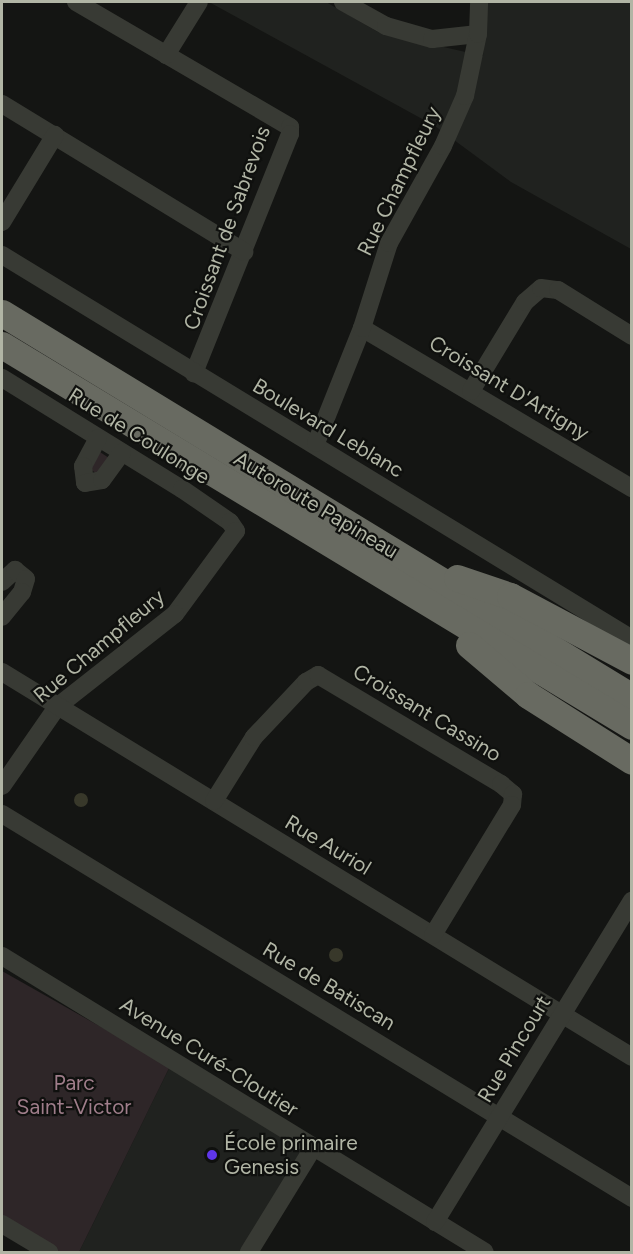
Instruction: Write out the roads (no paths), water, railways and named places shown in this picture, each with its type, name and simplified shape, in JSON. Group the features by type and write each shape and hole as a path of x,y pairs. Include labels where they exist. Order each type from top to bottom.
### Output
{"highway":[{"name":"Autoroute Papineau","path":"2,313 405,574 632,726"},
{"name":"Autoroute Papineau","path":"2,345 405,574 632,697"},
{"path":"405,574 510,596 632,662"},
{"path":"405,574 528,695 632,762"}],"street":[{"name":"Croissant de Sabrevois","path":"76,2 290,127 290,134 244,252 194,372"},
{"path":"166,55 199,2"},
{"path":"343,2 386,26 432,39 478,34"},
{"name":"Rue Champfleury","path":"316,443 362,328 389,243 443,146 465,96 478,34 478,2"},
{"path":"2,104 244,252"},
{"path":"2,222 55,135"},
{"name":"Boulevard Leblanc","path":"2,255 316,443 632,639"},
{"path":"471,390 525,302 541,288 558,290 632,336"},
{"name":"Croissant D'Artigny","path":"362,328 471,390 632,488"},
{"name":"Rue de Coulonge","path":"2,378 230,522 236,531 231,543"},
{"path":"98,438 82,466 85,483 102,480 122,452"},
{"name":"Rue Champfleury","path":"2,786 57,706 175,614 231,543"},
{"path":"2,582 15,570 26,579 22,592 2,617"},
{"name":"Rue Auriol","path":"2,672 632,1057"},
{"name":"Croissant Cassino","path":"214,801 254,737 315,675 326,677 492,778 511,792 512,805 433,935"},
{"name":"Rue de Batiscan","path":"2,814 632,1198"},
{"name":"Rue Pincourt","path":"435,1222 632,900"},
{"name":"Avenue Curé-Cloutier","path":"2,956 485,1252"},
{"path":"249,1252 313,1148"},
{"path":"2,1224 49,1252"}],"place":[{"name":"École primaire Genesis","path":"212,1155"}],"park label":[{"name":"Parc Saint-Victor","path":"74,1095"}]}
